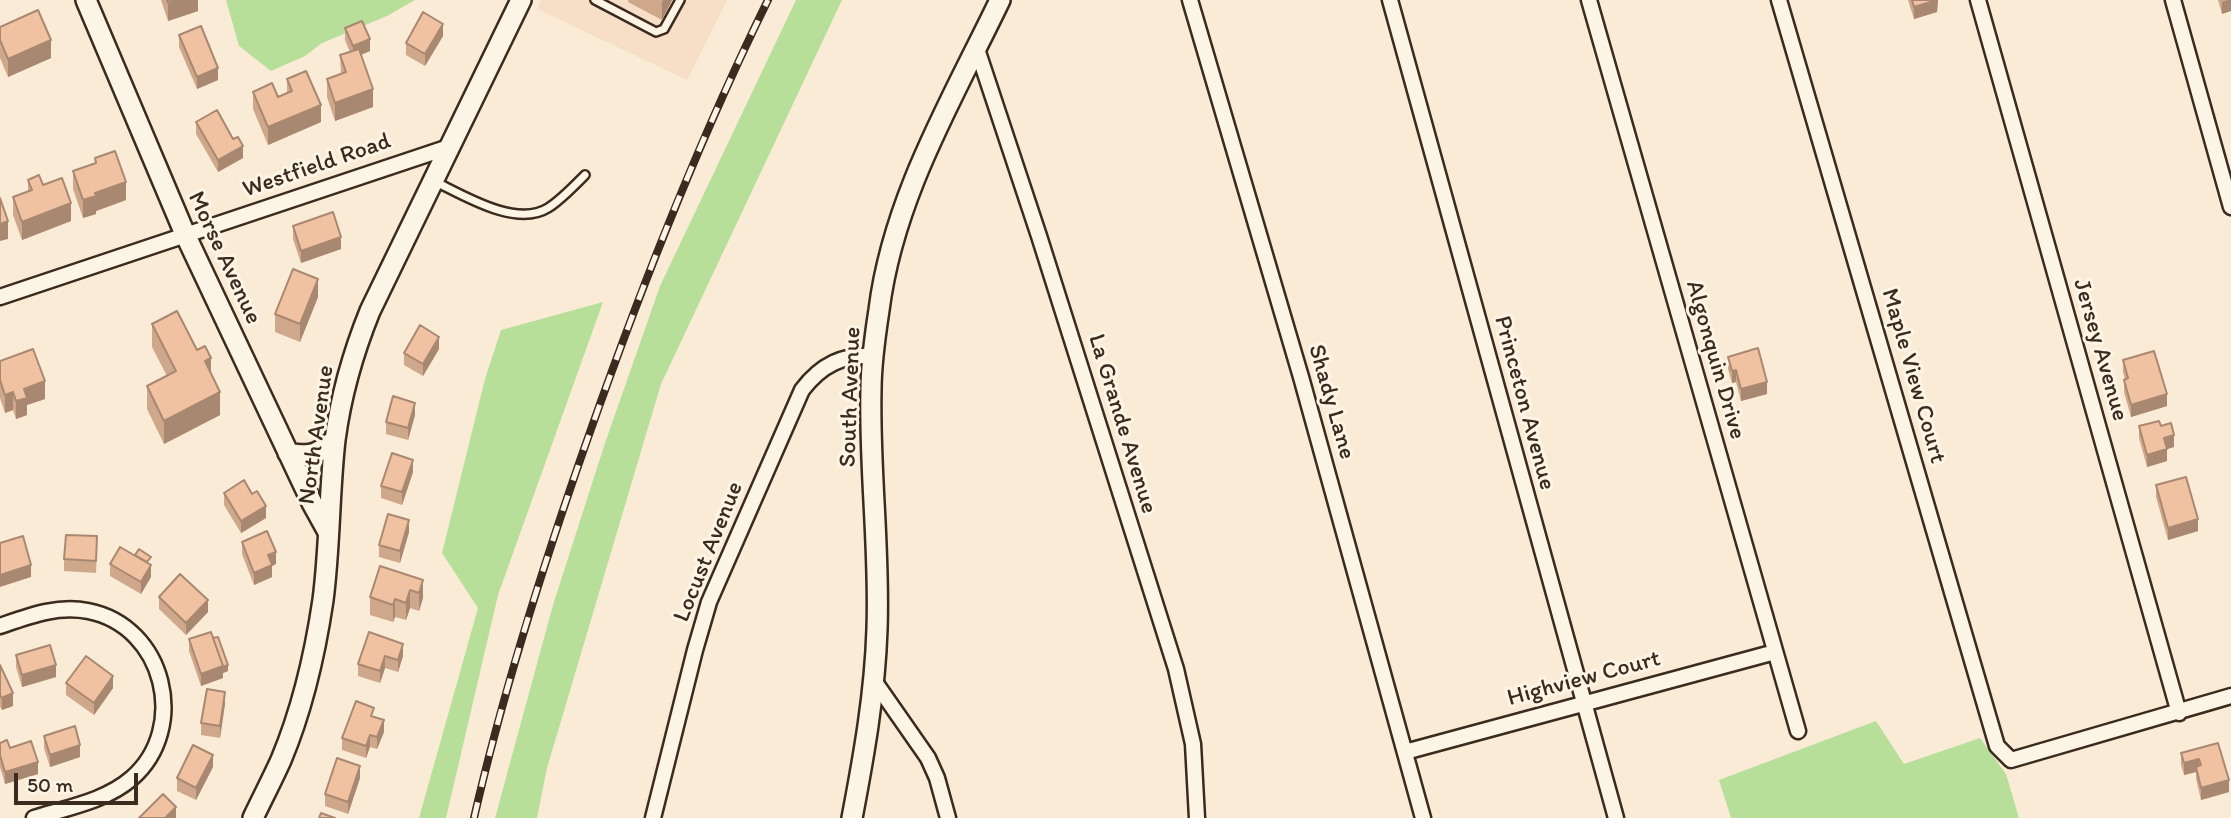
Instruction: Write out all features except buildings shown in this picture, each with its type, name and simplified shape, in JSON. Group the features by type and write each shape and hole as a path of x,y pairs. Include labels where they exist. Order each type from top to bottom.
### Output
{"main road":[{"name":"Morse Avenue","path":"86,0 185,234 328,533"},
{"name":"South Avenue","path":"852,818 875,682 877,626 871,388 879,309 890,254 910,190 930,142 1000,0"},
{"name":"North Avenue","path":"253,818 281,760 306,680 323,600 335,440 356,346 517,1"},
{"path":"288,453 308,457 335,440"}],"street":[{"name":"Shady Lane","path":"1190,0 1301,377 1423,818"},
{"name":"Princeton Avenue","path":"1390,0 1616,818"},
{"name":"Algonquin Drive","path":"1589,0 1798,732"},
{"name":"Maple View Court","path":"1779,0 1997,746 2011,760 2179,713"},
{"name":"Jersey Avenue","path":"1978,0 2179,713"},
{"path":"2173,0 2231,207"},
{"name":"La Grande Avenue","path":"976,49 1039,236 1176,669 1193,744 1197,818"},
{"name":"Westfield Road","path":"0,297 449,147"},
{"name":"Locust Avenue","path":"653,818 709,602 802,390 822,368 835,361 850,356 874,356"},
{"path":"0,625 47,610 68,608 88,611 116,621 133,633 146,649 156,667 164,695 164,716 156,745 146,763 132,778 116,790 34,818"},
{"name":"Highview Court","path":"1405,752 1775,652"},
{"path":"875,682 928,758 937,778 948,818"},
{"path":"2179,713 2231,696"}],"lane":[{"path":"595,0 656,32 660,32 667,25 680,0"},
{"path":"433,181 497,210 522,215 547,209 585,175"}],"shaded area":[{"path":"541,0 727,0 687,80 537,9"}],"green space":[{"path":"226,0 415,0 387,16 322,43 305,56 271,71 239,46"},
{"path":"796,0 842,0 661,384 547,768 537,818 495,818 553,605 605,443 660,286"},
{"path":"603,302 498,595 446,818 419,818 478,608 442,553 485,379 501,330"},
{"path":"1876,721 1904,764 1980,738 2006,774 2019,818 1731,818 1719,780"}],"railway":[{"path":"474,818 498,720 526,624 610,377 695,159 768,0"}]}
